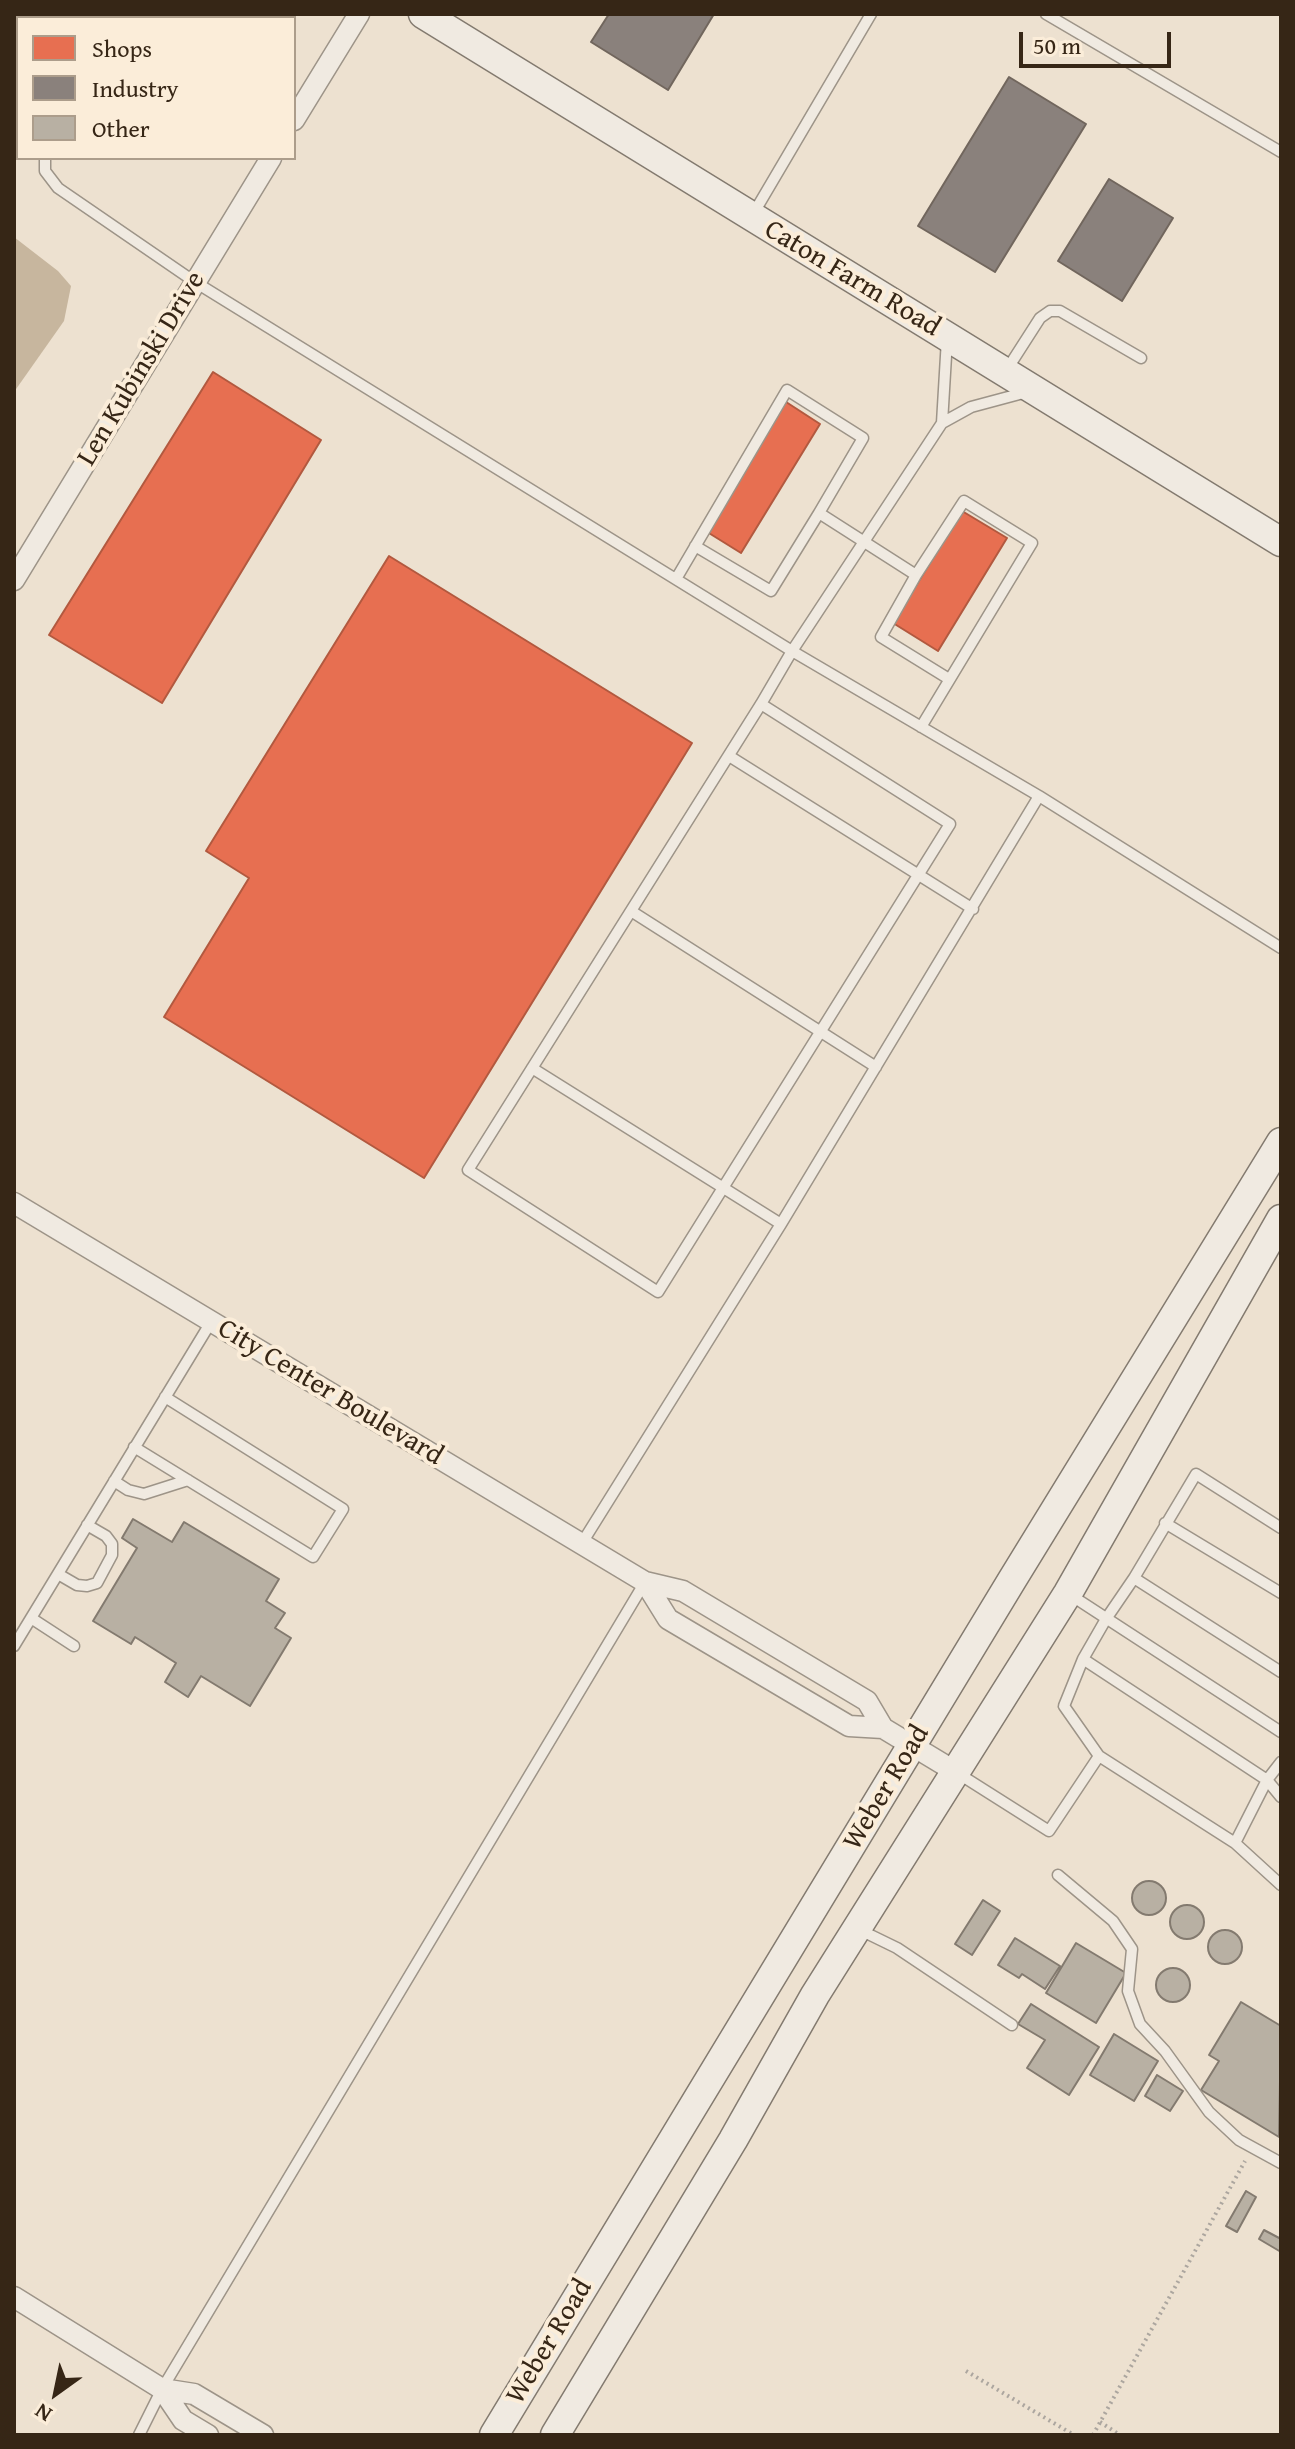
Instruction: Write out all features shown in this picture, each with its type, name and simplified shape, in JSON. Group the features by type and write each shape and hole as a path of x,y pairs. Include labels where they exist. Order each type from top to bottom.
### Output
{"main road":[{"name":"Caton Farm Road","path":"423,14 1281,542"},
{"name":"Weber Road","path":"494,2435 1281,1142"},
{"name":"Weber Road","path":"555,2435 733,2140 815,1995 1068,1593 1281,1219"}],"street":[{"path":"296,117 359,14"},
{"name":"Len Kubinski Drive","path":"14,580 270,160"},
{"name":"City Center Boulevard","path":"14,1203 645,1582 683,1591 867,1701 883,1728"},
{"name":"City Center Boulevard","path":"645,1582 668,1619 849,1726 883,1728"},
{"path":"883,1728 956,1772"},
{"path":"14,2297 162,2389 194,2394 263,2435"},
{"path":"162,2389 183,2420 208,2435"}],"lane":[{"path":"751,217 871,14"},
{"path":"1046,14 1281,152"},
{"path":"45,160 45,171 58,188 195,282 792,651 1039,796 1281,948"},
{"path":"1006,371 1040,318 1050,311 1060,311 1141,358"},
{"path":"942,423 947,337"},
{"path":"676,579 695,546 787,390 863,438 771,591 695,546"},
{"path":"761,704 950,824 658,1292 468,1170 792,651 942,423 971,407 1033,390"},
{"path":"921,727 1032,543 964,501 916,575 881,637 949,679"},
{"path":"819,513 916,575"},
{"path":"729,756 973,909"},
{"path":"582,1543 781,1224 1039,796"},
{"path":"631,911 876,1067"},
{"path":"532,1068 781,1224"},
{"path":"14,1646 211,1322"},
{"path":"134,1447 313,1557 343,1509 165,1397"},
{"path":"1281,1528 1196,1474 1083,1659 1064,1706 1099,1756 1235,1843 1281,1885"},
{"path":"114,1481 128,1490 144,1494 188,1480"},
{"path":"1165,1523 1281,1593"},
{"path":"58,1574 77,1585 97,1583 112,1555 112,1544 106,1536 87,1525"},
{"path":"1134,1578 1281,1672"},
{"path":"139,2435 162,2389 645,1582"},
{"path":"1068,1593 1281,1732"},
{"path":"31,1618 74,1646"},
{"path":"1083,1659 1267,1780 1281,1797"},
{"path":"956,1772 1049,1831 1099,1756"},
{"path":"1235,1843 1267,1780 1281,1762"},
{"path":"1058,1875 1113,1921 1132,1949 1128,1991 1140,2024 1165,2051 1209,2112 1239,2140 1281,2163"},
{"path":"856,1928 897,1948 1012,2025"}],"path":[{"path":"1093,2435 1253,2148"},
{"path":"966,2371 1074,2435"},
{"path":"1100,2422 1120,2435"}],"shaded area":[{"path":"14,237 58,271 71,286 64,321 14,392"}],"building: Shops":[{"path":"14,14 135,16 16,16 14,48"},
{"path":"213,372 321,440 162,703 49,635"},
{"path":"783,400 820,424 741,553 704,530"},
{"path":"962,511 1007,538 938,651 893,623"},
{"path":"389,556 692,743 424,1178 164,1017 249,878 206,851"}],"building: Industry":[{"path":"609,14 714,14 668,90 591,42"},
{"path":"1009,77 1086,124 995,272 918,226"},
{"path":"1109,179 1173,218 1122,301 1058,261"}],"building: Other":[{"path":"133,1519 172,1542 184,1522 279,1579 266,1601 285,1613 275,1628 291,1638 250,1706 201,1676 188,1697 165,1682 176,1663 135,1637 131,1644 93,1621 137,1548 122,1538"},
{"path":"1149,1881 1161,1886 1166,1898 1161,1910 1149,1915 1137,1910 1132,1898 1137,1886"},
{"path":"983,1900 1000,1911 972,1955 955,1944"},
{"path":"1187,1905 1199,1910 1204,1922 1199,1934 1187,1939 1175,1934 1170,1922 1175,1910"},
{"path":"1225,1930 1237,1935 1242,1947 1237,1959 1225,1964 1213,1959 1208,1947 1213,1935"},
{"path":"1015,1938 1060,1966 1045,1989 1022,1974 1019,1978 998,1965"},
{"path":"1076,1943 1126,1973 1096,2023 1046,1993"},
{"path":"1173,1968 1185,1973 1190,1985 1185,1997 1173,2002 1161,1997 1156,1985 1161,1973"},
{"path":"1241,2002 1281,2026 1279,2137 1201,2090 1219,2061 1209,2055"},
{"path":"1031,2004 1099,2047 1069,2095 1027,2068 1045,2040 1018,2024"},
{"path":"1114,2034 1158,2061 1134,2101 1090,2075"},
{"path":"1157,2075 1183,2091 1170,2111 1145,2096"},
{"path":"1246,2191 1256,2197 1237,2232 1226,2226"},
{"path":"1264,2230 1281,2239 1281,2252 1259,2239"}]}
